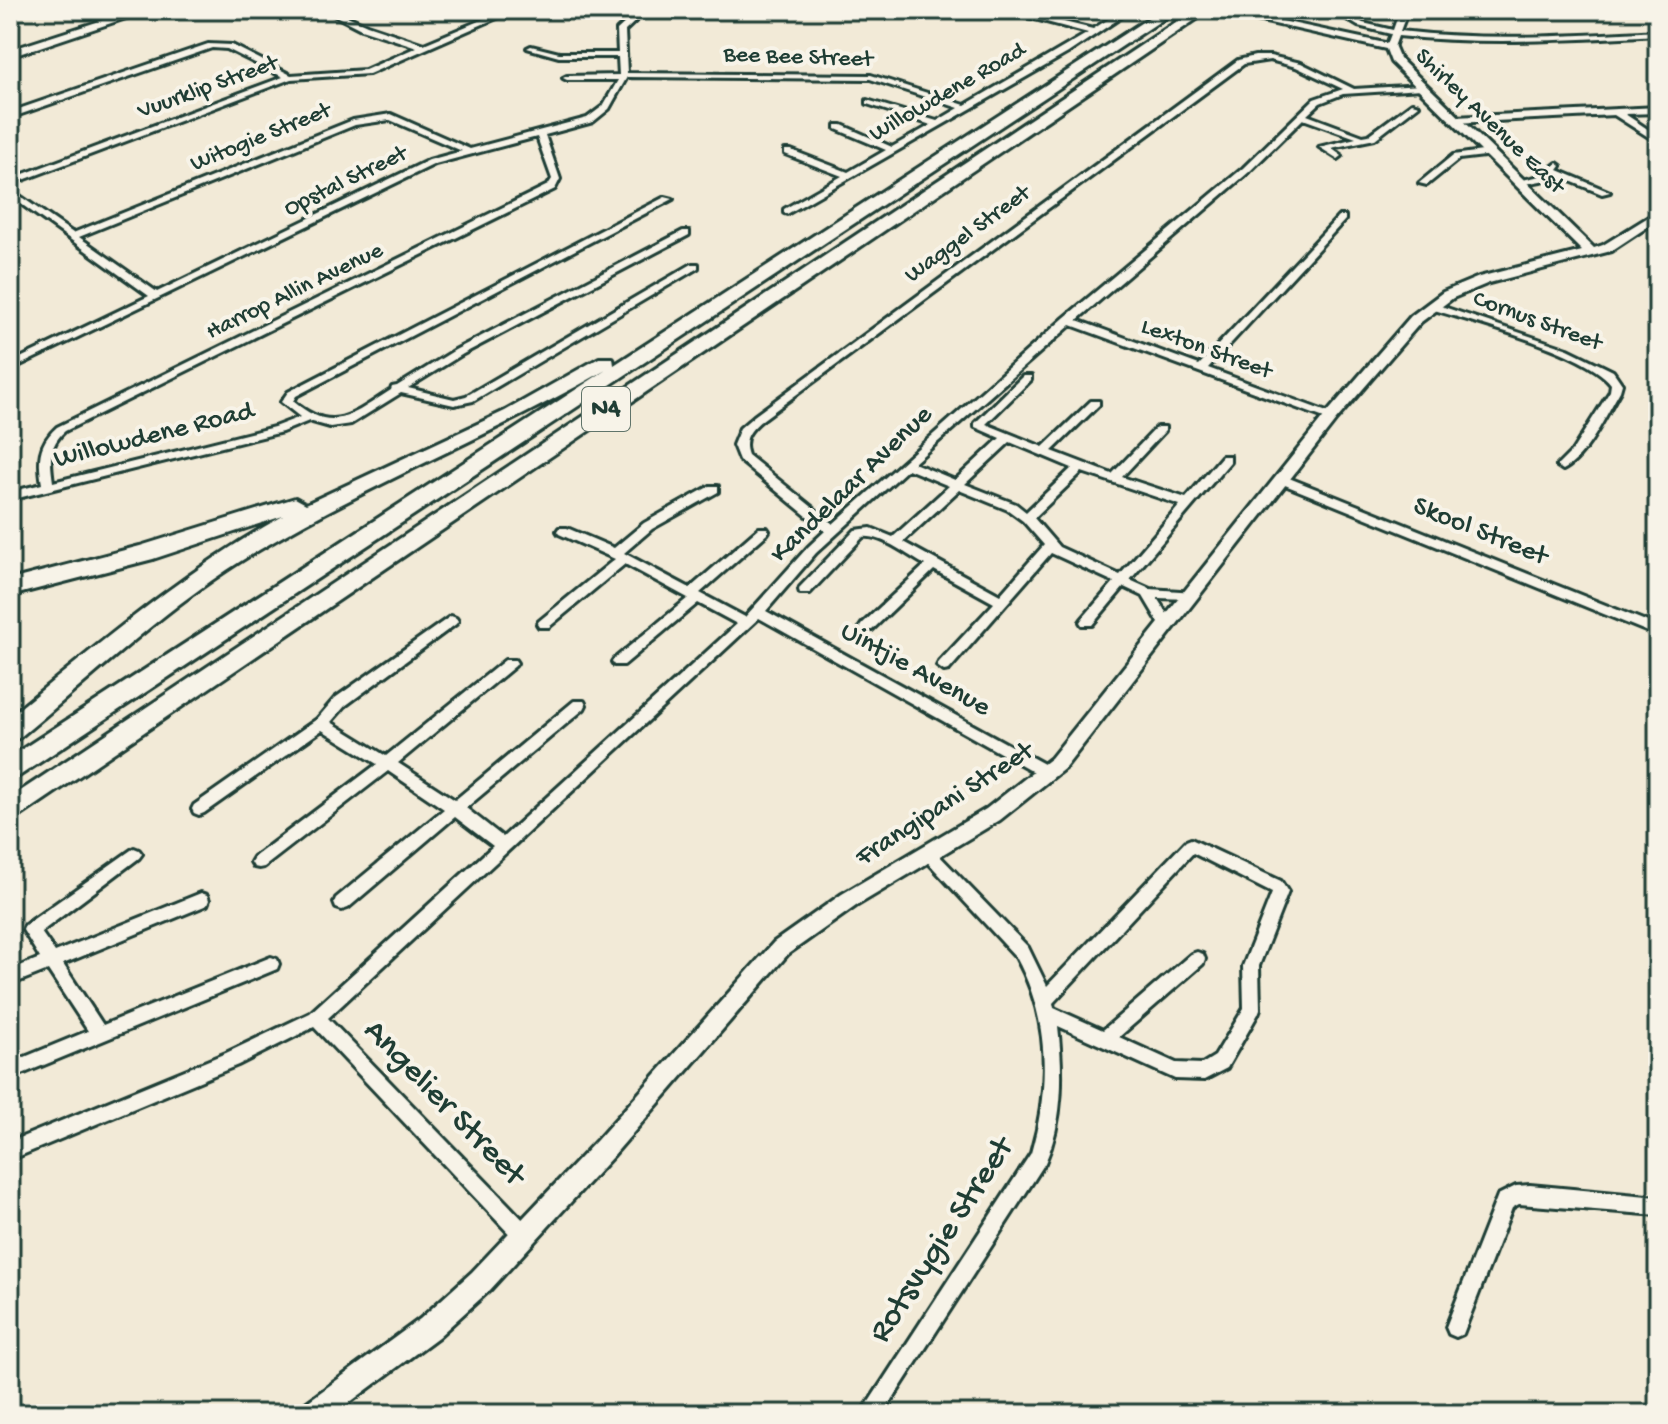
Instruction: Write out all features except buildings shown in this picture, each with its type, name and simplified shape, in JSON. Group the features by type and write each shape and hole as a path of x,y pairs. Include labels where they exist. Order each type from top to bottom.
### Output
{"highway":[{"name":"N4","path":"10,771 1170,10"},
{"name":"N4","path":"10,812 1203,10"},
{"path":"10,731 165,604 220,564 316,508 512,415 631,348 980,134"},
{"path":"10,588 190,540 408,464"}],"main road":[{"path":"10,54 145,10"}],"street":[{"path":"328,10 424,47"},
{"name":"Vuurklip Street","path":"10,182 290,77 356,74 511,10"},
{"path":"623,76 621,30 643,10"},
{"path":"1008,10 1094,32"},
{"name":"Willowdene Road","path":"787,211 1128,10"},
{"path":"1217,10 1390,47"},
{"path":"1336,10 1356,23 1456,41 1658,33"},
{"name":"Shirley Avenue East","path":"1404,10 1390,47 1395,60 1592,253"},
{"path":"1048,21 1056,15"},
{"path":"12,113 211,46 229,47 290,77"},
{"path":"531,48 559,55 621,55"},
{"name":"Waggel Street","path":"833,531 743,457 738,444 740,436 758,418 1241,62 1259,57 1279,59 1353,91"},
{"name":"Opstal Street","path":"10,367 432,162 466,150 590,120 606,107 623,76"},
{"name":"Bee Bee Street","path":"567,78 871,77 966,108"},
{"name":"Kandelaar Avenue","path":"10,1151 232,1059 316,1018 758,612 812,550 906,464 1068,320 1246,170 1325,96 1422,87"},
{"path":"870,102 938,124"},
{"path":"1338,156 1323,147 1377,134 1415,105"},
{"path":"1455,120 1658,110"},
{"path":"1616,112 1658,140"},
{"path":"1302,116 1359,136"},
{"name":"Witogie Street","path":"73,236 353,123 391,117 466,150"},
{"path":"839,127 892,150"},
{"name":"Harrop Allin Avenue","path":"48,486 42,454 52,435 61,429 552,187 556,179 540,134"},
{"path":"788,152 848,175"},
{"path":"1424,183 1456,157 1490,153"},
{"path":"1519,182 1539,179 1561,164"},
{"path":"1552,171 1605,192"},
{"path":"10,192 156,296"},
{"path":"668,199 292,394 287,402 307,418 336,424 347,422 396,389 581,286 686,233"},
{"name":"Frangipani Street","path":"312,1414 440,1319 605,1148 766,961 815,922 928,853 1048,773 1069,751 1331,417 1396,341 1432,306 1484,280 1592,253 1620,242 1658,215"},
{"path":"1201,369 1342,218"},
{"path":"396,389 454,402 469,399 695,266"},
{"name":"Cornus Street","path":"1432,306 1586,358 1612,373 1617,384 1615,391 1576,453 1563,466"},
{"name":"Lexton Street","path":"1068,320 1331,417"},
{"path":"1027,378 980,421 983,428 1080,467 1187,503"},
{"path":"1044,453 1095,403"},
{"name":"Willowdene Road","path":"10,496 278,430 307,418"},
{"path":"1115,478 1161,429"},
{"path":"895,543 1007,438"},
{"path":"1087,622 1226,459"},
{"path":"906,464 1012,507 1027,518 1049,547 1148,593 1190,595"},
{"path":"1027,518 1080,467"},
{"name":"Skool Street","path":"1284,480 1658,631"},
{"path":"544,624 620,556 648,526 714,489"},
{"path":"563,531 620,556 746,623"},
{"path":"619,662 763,531"},
{"path":"805,590 859,533 871,532 1002,602"},
{"path":"944,666 1049,547"},
{"path":"867,627 933,564"},
{"path":"1148,593 1167,625"},
{"name":"Uintjie Avenue","path":"758,612 1048,773"},
{"path":"199,809 322,723 340,702 451,621"},
{"path":"259,862 510,663"},
{"path":"342,903 579,705"},
{"path":"322,723 456,810 502,844"},
{"path":"1191,845 1275,886 1279,899 1251,966 1252,1009 1221,1062 1204,1072 1175,1071 1105,1039 1046,1007 1191,845"},
{"name":"Rotsvygie Street","path":"871,1414 1039,1157 1045,1137 1051,1082 1046,1007 1022,952 928,853"},
{"path":"99,1033 54,961 32,934 33,927 134,854"},
{"path":"10,978 201,900"},
{"path":"1105,1039 1197,959"},
{"path":"10,1071 271,964"},
{"name":"Angelier Street","path":"316,1018 524,1235"},
{"path":"1456,1327 1505,1202 1511,1197 1530,1194 1658,1206"}]}
